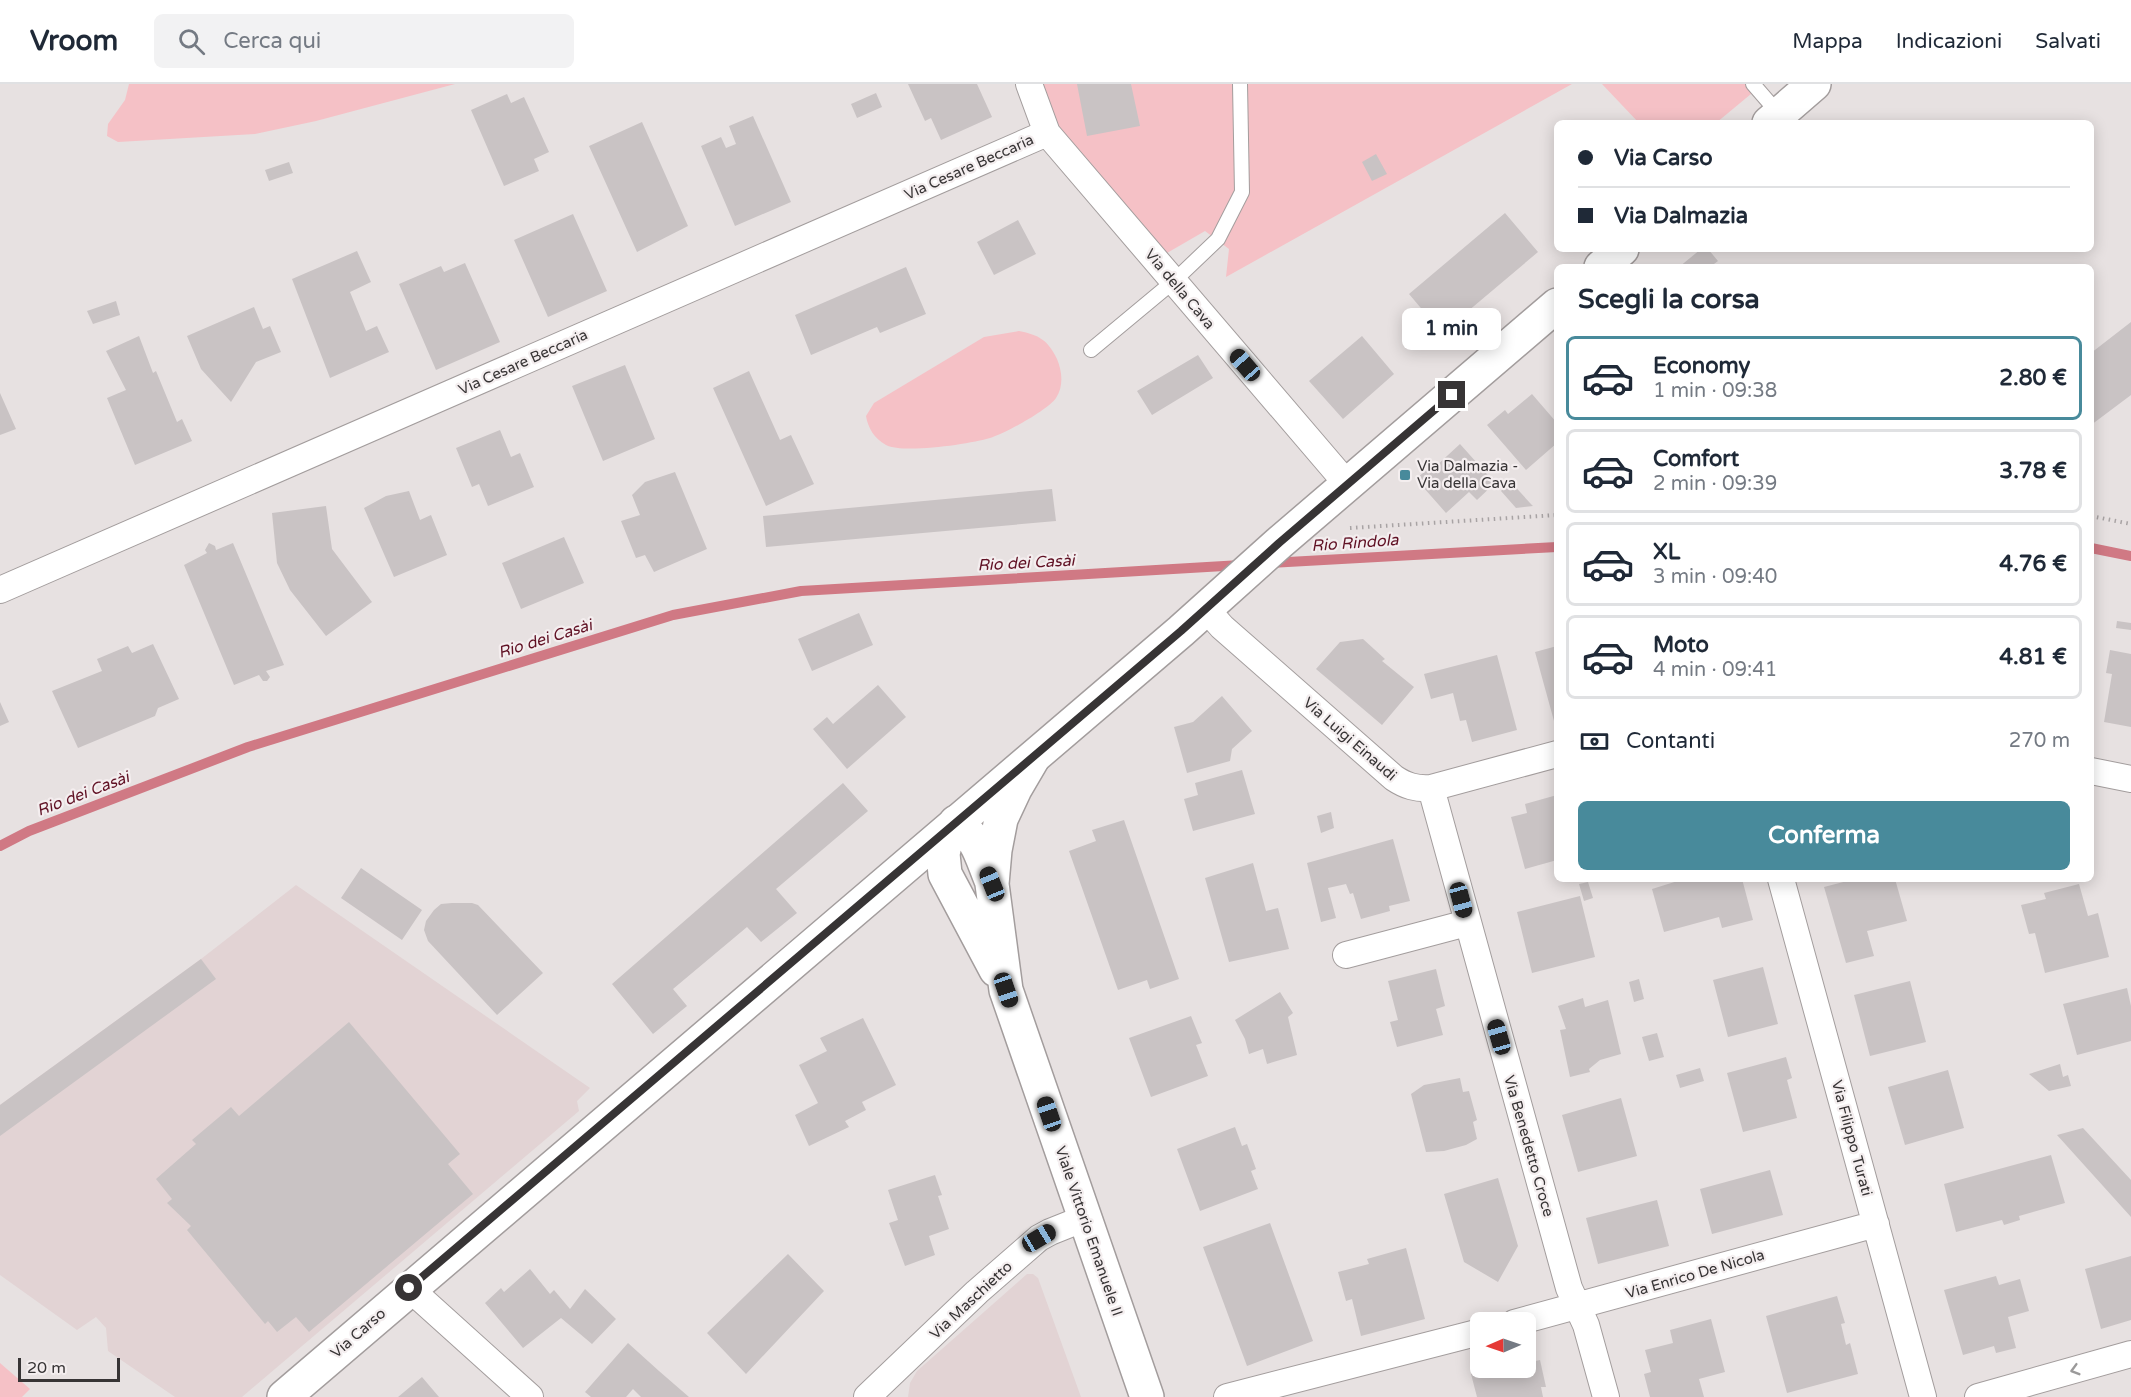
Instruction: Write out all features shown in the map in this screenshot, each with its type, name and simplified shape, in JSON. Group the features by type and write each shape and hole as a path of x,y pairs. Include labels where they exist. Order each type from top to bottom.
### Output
{"main road":[{"path":"1778,120 1814,84"},
{"path":"1604,264 1618,252"},
{"name":"Via Carso","path":"284,1397 1206,609 1279,543 1554,308"},
{"name":"Viale Vittorio Emanuele II","path":"1034,755 1001,819 994,850 992,884 1006,990 1147,1397"},
{"path":"992,884 978,845 968,831 956,822 946,840 943,854 945,874 1006,990"},
{"path":"888,880 913,873 935,879 955,892"}],"street":[{"name":"Via della Cava","path":"1029,84 1047,133 1348,485"},
{"name":"Via Cesare Beccaria","path":"0,590 1047,133"},
{"name":"Via Luigi Einaudi","path":"1206,609 1222,627 1394,778 1405,785 1419,789 1431,788 1554,755"},
{"path":"2094,772 2131,779"},
{"name":"Via Benedetto Croce","path":"1431,788 1569,1287 1586,1325 1606,1397"},
{"name":"Via Filippo Turati","path":"1782,882 1923,1397"},
{"path":"1346,955 1467,923"},
{"name":"Via Maschietto","path":"867,1397 977,1292 1039,1238 1085,1218"},
{"name":"Via Enrico De Nicola","path":"1536,1318 1876,1224"},
{"path":"409,1288 530,1397"},
{"path":"1227,1397 1470,1335"},
{"path":"1978,1397 2131,1354"}],"lane":[{"path":"1091,350 1173,281 1218,239 1242,192 1240,84"},
{"path":"1754,84 1778,120"}],"path":[{"path":"1340,528 1554,515"},
{"path":"2094,517 2131,524"}],"shaded area":[{"path":"129,84 455,84 316,121 255,134 118,142 107,136 108,124 125,100"},
{"path":"1043,84 1572,84 1226,277 1229,249 1205,231 1167,253 1058,131"},
{"path":"1602,84 1763,84 1720,120 1636,120"},
{"path":"1019,331 1042,339 1050,347 1059,364 1060,389 1056,398 1044,409 997,436 953,445 895,448 886,445 872,432 866,416 874,403 984,337"},
{"path":"296,885 590,1088 577,1101 579,1111 242,1397 175,1397 108,1351 106,1328 96,1317 77,1330 0,1275 0,1105 201,959"},
{"path":"1027,1274 1033,1274 1038,1278 1081,1397 908,1397 910,1383 917,1371"},
{"path":"0,1363 30,1389 22,1397 0,1397"}],"building":[{"path":"908,84 977,84 992,117 941,140 931,118 925,121"},
{"path":"1077,84 1131,84 1140,126 1087,136"},
{"path":"876,93 882,107 857,118 851,104"},
{"path":"507,94 511,103 524,97 549,152 534,159 539,171 504,186 471,110"},
{"path":"753,116 791,202 735,226 701,146 721,137 726,148 736,144 729,126"},
{"path":"642,122 688,226 637,252 589,146"},
{"path":"1376,154 1387,174 1372,181 1362,162"},
{"path":"289,162 293,173 269,181 265,170"},
{"path":"1505,213 1538,252 1442,333 1409,294"},
{"path":"573,214 607,291 548,317 514,240"},
{"path":"1018,220 1036,254 994,275 977,242"},
{"path":"357,251 371,282 350,292 366,331 377,326 389,352 330,378 292,279"},
{"path":"1697,252 1710,252 1718,261 1714,264 1683,264"},
{"path":"465,263 500,342 436,370 399,284 441,266 444,272"},
{"path":"906,267 926,314 880,333 877,327 811,355 795,315"},
{"path":"116,301 120,315 93,324 87,311"},
{"path":"254,307 263,329 270,326 281,352 256,362 231,402 201,369 187,336"},
{"path":"2131,322 2131,395 2094,423 2094,351"},
{"path":"139,336 153,373 156,371 177,422 182,419 192,441 135,465 107,398 126,390 106,351"},
{"path":"1362,336 1394,374 1343,419 1309,381"},
{"path":"1198,355 1213,378 1152,415 1137,391"},
{"path":"625,365 655,439 603,461 572,386"},
{"path":"749,371 780,440 791,435 814,484 766,506 713,388"},
{"path":"0,393 16,429 0,435"},
{"path":"1532,394 1554,420 1554,446 1526,470 1487,425 1505,410 1508,414"},
{"path":"500,430 511,457 520,453 534,487 488,506 479,484 472,487 456,448"},
{"path":"1460,444 1495,483 1477,500 1469,492 1446,513 1416,479 1433,464 1435,467"},
{"path":"675,472 707,549 654,572 645,555 636,558 621,521 640,515 632,495 645,482"},
{"path":"1510,481 1533,506 1516,508 1501,491"},
{"path":"1052,489 1056,521 766,547 763,516"},
{"path":"409,491 420,520 431,515 447,555 394,577 364,508 386,496"},
{"path":"326,506 332,549 372,602 326,636 290,590 277,563 272,513"},
{"path":"564,537 584,583 521,609 502,563"},
{"path":"209,543 215,546 216,550 233,543 284,665 266,671 270,677 267,681 263,681 259,675 234,685 184,565 207,553 205,550"},
{"path":"859,613 873,645 812,671 798,639"},
{"path":"2117,621 2131,623 2131,630 2116,628"},
{"path":"1363,639 1385,659 1382,661 1414,687 1382,725 1316,669 1340,642"},
{"path":"153,644 179,699 158,708 155,716 78,748 52,691 102,671 97,659 128,646 132,653"},
{"path":"1554,647 1554,721 1535,652"},
{"path":"2110,650 2131,654 2131,727 2104,722 2112,674 2106,673"},
{"path":"1497,655 1517,730 1472,742 1466,720 1460,721 1453,693 1431,699 1424,674"},
{"path":"878,685 906,717 847,769 813,729 827,717 833,724"},
{"path":"1222,696 1252,731 1232,749 1230,761 1187,773 1174,727 1193,722"},
{"path":"0,702 9,722 0,726"},
{"path":"1242,770 1255,814 1193,831 1184,799 1198,795 1195,783"},
{"path":"843,783 868,811 776,889 797,913 761,942 747,927 673,989 687,1006 653,1034 612,984"},
{"path":"1554,796 1554,861 1525,869 1511,817 1527,813 1525,804"},
{"path":"1331,812 1334,828 1321,833 1317,816"},
{"path":"1124,820 1179,979 1150,989 1147,980 1118,990 1069,851 1096,841 1092,830"},
{"path":"1393,839 1410,901 1389,906 1390,911 1361,919 1353,893 1350,894 1346,884 1328,888 1336,918 1321,922 1307,863"},
{"path":"1253,863 1266,911 1278,908 1289,949 1229,962 1205,878"},
{"path":"361,868 422,910 402,940 341,898"},
{"path":"1588,882 1593,898 1584,901 1579,884"},
{"path":"1674,882 1743,882 1753,920 1722,928 1719,917 1664,932 1652,889"},
{"path":"1843,882 1896,882 1907,921 1867,931 1874,956 1846,963 1824,887"},
{"path":"2079,884 2088,916 2098,913 2109,957 2045,973 2035,933 2029,934 2021,905 2046,899 2044,893"},
{"path":"1580,896 1595,957 1532,973 1517,912"},
{"path":"441,904 478,905 543,973 497,1015 428,941 424,930 426,921"},
{"path":"201,959 216,979 0,1136 0,1105"},
{"path":"1763,967 1778,1024 1728,1037 1713,980"},
{"path":"1436,969 1445,1006 1436,1009 1443,1035 1397,1047 1390,1022 1398,1020 1388,981"},
{"path":"1639,979 1644,999 1634,1002 1629,982"},
{"path":"1910,981 1926,1042 1870,1056 1854,995"},
{"path":"2127,988 2131,1006 2131,1041 2077,1055 2063,1004"},
{"path":"1280,992 1293,1013 1288,1017 1297,1055 1267,1064 1263,1049 1249,1054 1245,1039 1235,1020"},
{"path":"1583,998 1585,1007 1608,1000 1621,1054 1600,1060 1589,1069 1590,1072 1570,1077 1560,1030 1566,1029 1558,1006"},
{"path":"1191,1016 1202,1043 1196,1045 1208,1076 1151,1097 1129,1038"},
{"path":"863,1018 896,1085 862,1102 866,1110 845,1121 849,1127 809,1146 795,1115 818,1103 799,1065 827,1051 820,1038"},
{"path":"349,1022 460,1154 448,1164 473,1194 309,1332 296,1317 277,1332 268,1321 265,1324 187,1230 191,1226 167,1203 172,1199 156,1179 196,1144 192,1140 231,1107 239,1116"},
{"path":"1657,1033 1664,1057 1649,1061 1642,1037"},
{"path":"1786,1057 1792,1078 1787,1080 1797,1118 1743,1132 1727,1073"},
{"path":"2060,1064 2063,1077 2068,1075 2071,1086 2049,1091 2029,1074"},
{"path":"1700,1068 1704,1081 1680,1088 1676,1075"},
{"path":"1948,1070 1964,1128 1905,1145 1888,1087"},
{"path":"1460,1078 1463,1092 1469,1091 1477,1120 1473,1122 1477,1139 1466,1145 1444,1151 1426,1152 1411,1094 1424,1085"},
{"path":"1621,1098 1637,1156 1578,1172 1562,1115"},
{"path":"1235,1127 1242,1146 1247,1144 1256,1169 1251,1171 1258,1189 1200,1211 1177,1149"},
{"path":"2083,1128 2131,1180 2131,1217 2057,1135"},
{"path":"2051,1155 2065,1203 2019,1216 2020,1220 2004,1225 2002,1220 1956,1232 1944,1184"},
{"path":"1770,1170 1783,1215 1712,1234 1700,1189"},
{"path":"935,1175 942,1195 938,1196 949,1229 929,1236 935,1255 905,1266 889,1223 898,1220 888,1190"},
{"path":"1498,1178 1518,1246 1498,1282 1464,1262 1444,1194"},
{"path":"1657,1200 1669,1246 1598,1264 1586,1218"},
{"path":"1270,1223 1313,1341 1247,1366 1203,1247"},
{"path":"1406,1248 1425,1319 1361,1336 1352,1299 1346,1301 1338,1272 1369,1264 1367,1259"},
{"path":"788,1254 824,1291 746,1374 707,1333"},
{"path":"2131,1256 2131,1320 2101,1329 2085,1269"},
{"path":"530,1269 550,1294 554,1290 570,1309 585,1289 616,1319 592,1344 561,1318 523,1348 485,1303 501,1288 504,1292"},
{"path":"1996,1276 1999,1285 2020,1279 2029,1311 2008,1317 2016,1348 1996,1353 1994,1346 1963,1355 1944,1290"},
{"path":"1837,1296 1845,1323 1841,1324 1846,1345 1850,1343 1858,1374 1787,1393 1766,1316"},
{"path":"1711,1319 1725,1372 1699,1379 1704,1397 1650,1397 1644,1374 1651,1372 1645,1350 1673,1343 1670,1330"},
{"path":"628,1343 689,1397 641,1397 633,1389 626,1397 591,1397 585,1392"},
{"path":"1540,1360 1546,1387 1541,1387 1543,1397 1477,1397 1472,1378 1536,1378 1536,1361"},
{"path":"422,1377 439,1397 398,1397"}],"waterway":[{"name":"Rio Rindola","path":"1269,563 1554,547"},
{"name":"Rio dei Casài","path":"2094,549 2131,556"},
{"name":"Rio dei Casài","path":"0,846 29,831 248,747 673,615 801,591 1241,565"}],"place":[{"name":"Via Dalmazia - Via della Cava","path":"1405,475"}],"route":[{"path":"409,1288 1181,631 1279,543 1452,395"}]}
